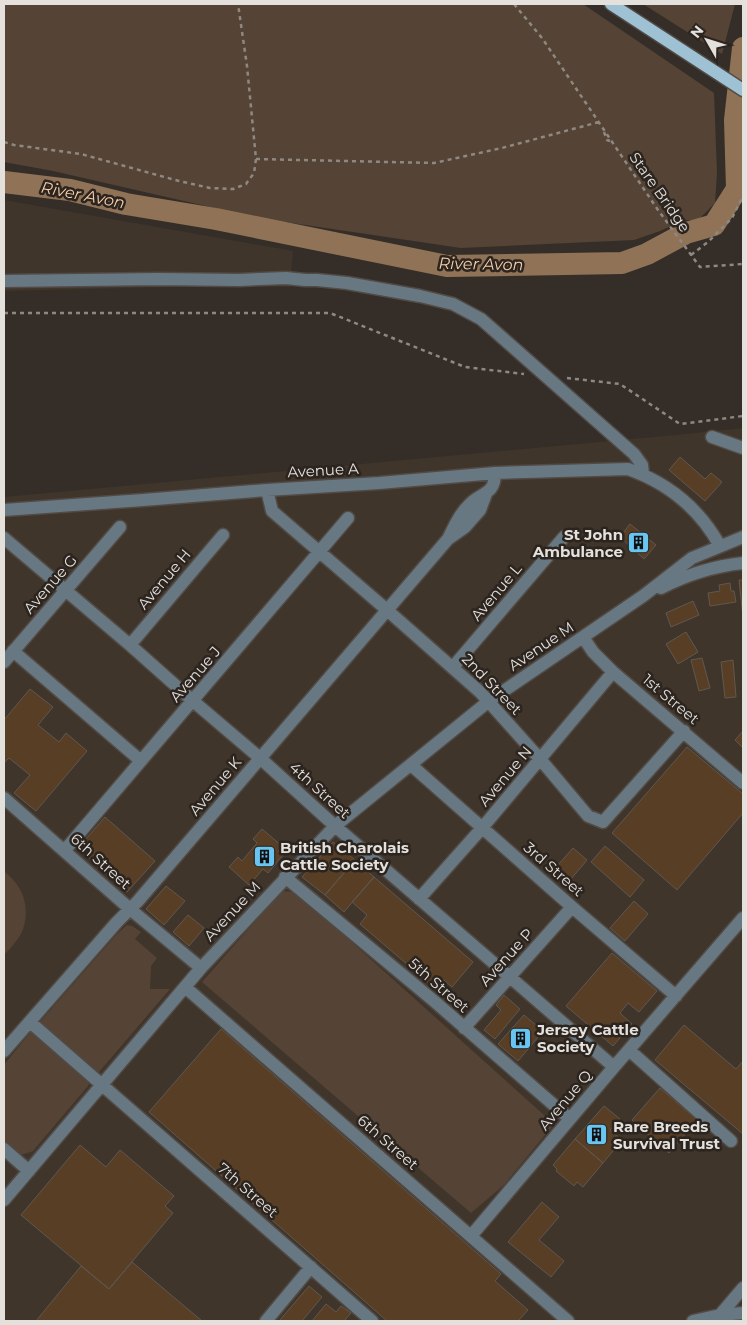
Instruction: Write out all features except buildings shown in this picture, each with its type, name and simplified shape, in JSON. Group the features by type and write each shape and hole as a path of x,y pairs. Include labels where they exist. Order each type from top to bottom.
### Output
{"main road":[{"path":"611,4 743,90"}],"lane":[{"path":"4,282 286,278 347,283 453,304 481,319 634,454 642,466 643,474"},
{"path":"712,437 743,448"},
{"name":"Avenue A","path":"4,510 495,473 628,469 662,484 698,514 711,530 720,546"},
{"name":"Avenue K","path":"4,1051 117,922 138,902 448,539 457,519 470,503 486,494 492,487 495,473"},
{"name":"2nd Street","path":"268,490 272,511 453,667 488,701 588,816 603,822 684,731"},
{"name":"Avenue J","path":"64,850 348,518"},
{"name":"Avenue G","path":"4,662 120,527"},
{"name":"Avenue H","path":"130,644 223,535"},
{"name":"Avenue L","path":"453,667 564,537"},
{"path":"643,596 692,558 743,537"},
{"name":"4th Street","path":"4,538 130,644 335,826 614,1067"},
{"path":"643,596 674,581 726,565 743,563"},
{"name":"Avenue M","path":"4,1200 201,968 335,826 488,701 643,596"},
{"name":"1st Street","path":"583,637 593,652 613,672 743,783"},
{"path":"13,651 141,761"},
{"name":"Avenue N","path":"419,899 482,828 613,672"},
{"name":"3rd Street","path":"411,764 572,907 676,996"},
{"name":"6th Street","path":"4,798 201,968"},
{"name":"5th Street","path":"286,878 570,1119"},
{"name":"Avenue P","path":"464,1028 572,907"},
{"name":"Avenue Q","path":"471,1236 743,918"},
{"name":"6th Street","path":"185,987 568,1321"},
{"name":"7th Street","path":"30,1022 311,1267 357,1317 372,1321"},
{"path":"629,1050 731,1141"},
{"path":"4,1149 29,1171"},
{"path":"266,1321 311,1267"},
{"path":"720,1315 743,1288"},
{"path":"694,1321 720,1315 743,1313"}],"path":[{"path":"4,142 81,154 210,188 233,189 246,184 254,173 256,160 247,66 238,4"},
{"name":"Stare Bridge","path":"514,4 542,38 611,142 691,255"},
{"path":"256,160 434,163 502,148 599,122"},
{"path":"743,196 732,218 708,242 691,255 700,267 743,264"},
{"path":"4,313 330,313 465,367 620,384 680,424 743,416"}],"shaded area":[{"path":"4,4 583,4 714,93 717,173 715,203 698,220 684,220 634,240 461,248 258,218 53,171 4,162"},
{"path":"643,4 735,4 722,54"},
{"path":"4,200 293,251 290,287 206,286 4,291"},
{"path":"743,428 743,1321 4,1321 4,497"},
{"path":"4,871 19,888 26,907 26,914 21,934 4,955"},
{"path":"282,891 292,892 307,902 554,1124 504,1185 471,1213 202,982"},
{"path":"127,925 141,932 135,939 157,958 151,966 150,989 170,989 99,1072 96,1073 39,1023"},
{"path":"32,1030 90,1080 88,1086 33,1151 17,1154 4,1145 4,1065"}],"waterway":[{"name":"River Avon","path":"4,182 70,190 126,204 216,219 447,266 622,263 647,254 686,233 714,225 737,189 735,120 743,48"}],"place":[{"name":"St John Ambulance","path":"639,543"},
{"name":"British Charolais Cattle Society","path":"264,856"},
{"name":"Jersey Cattle Society","path":"521,1038"},
{"name":"Rare Breeds Survival Trust","path":"597,1135"}]}
